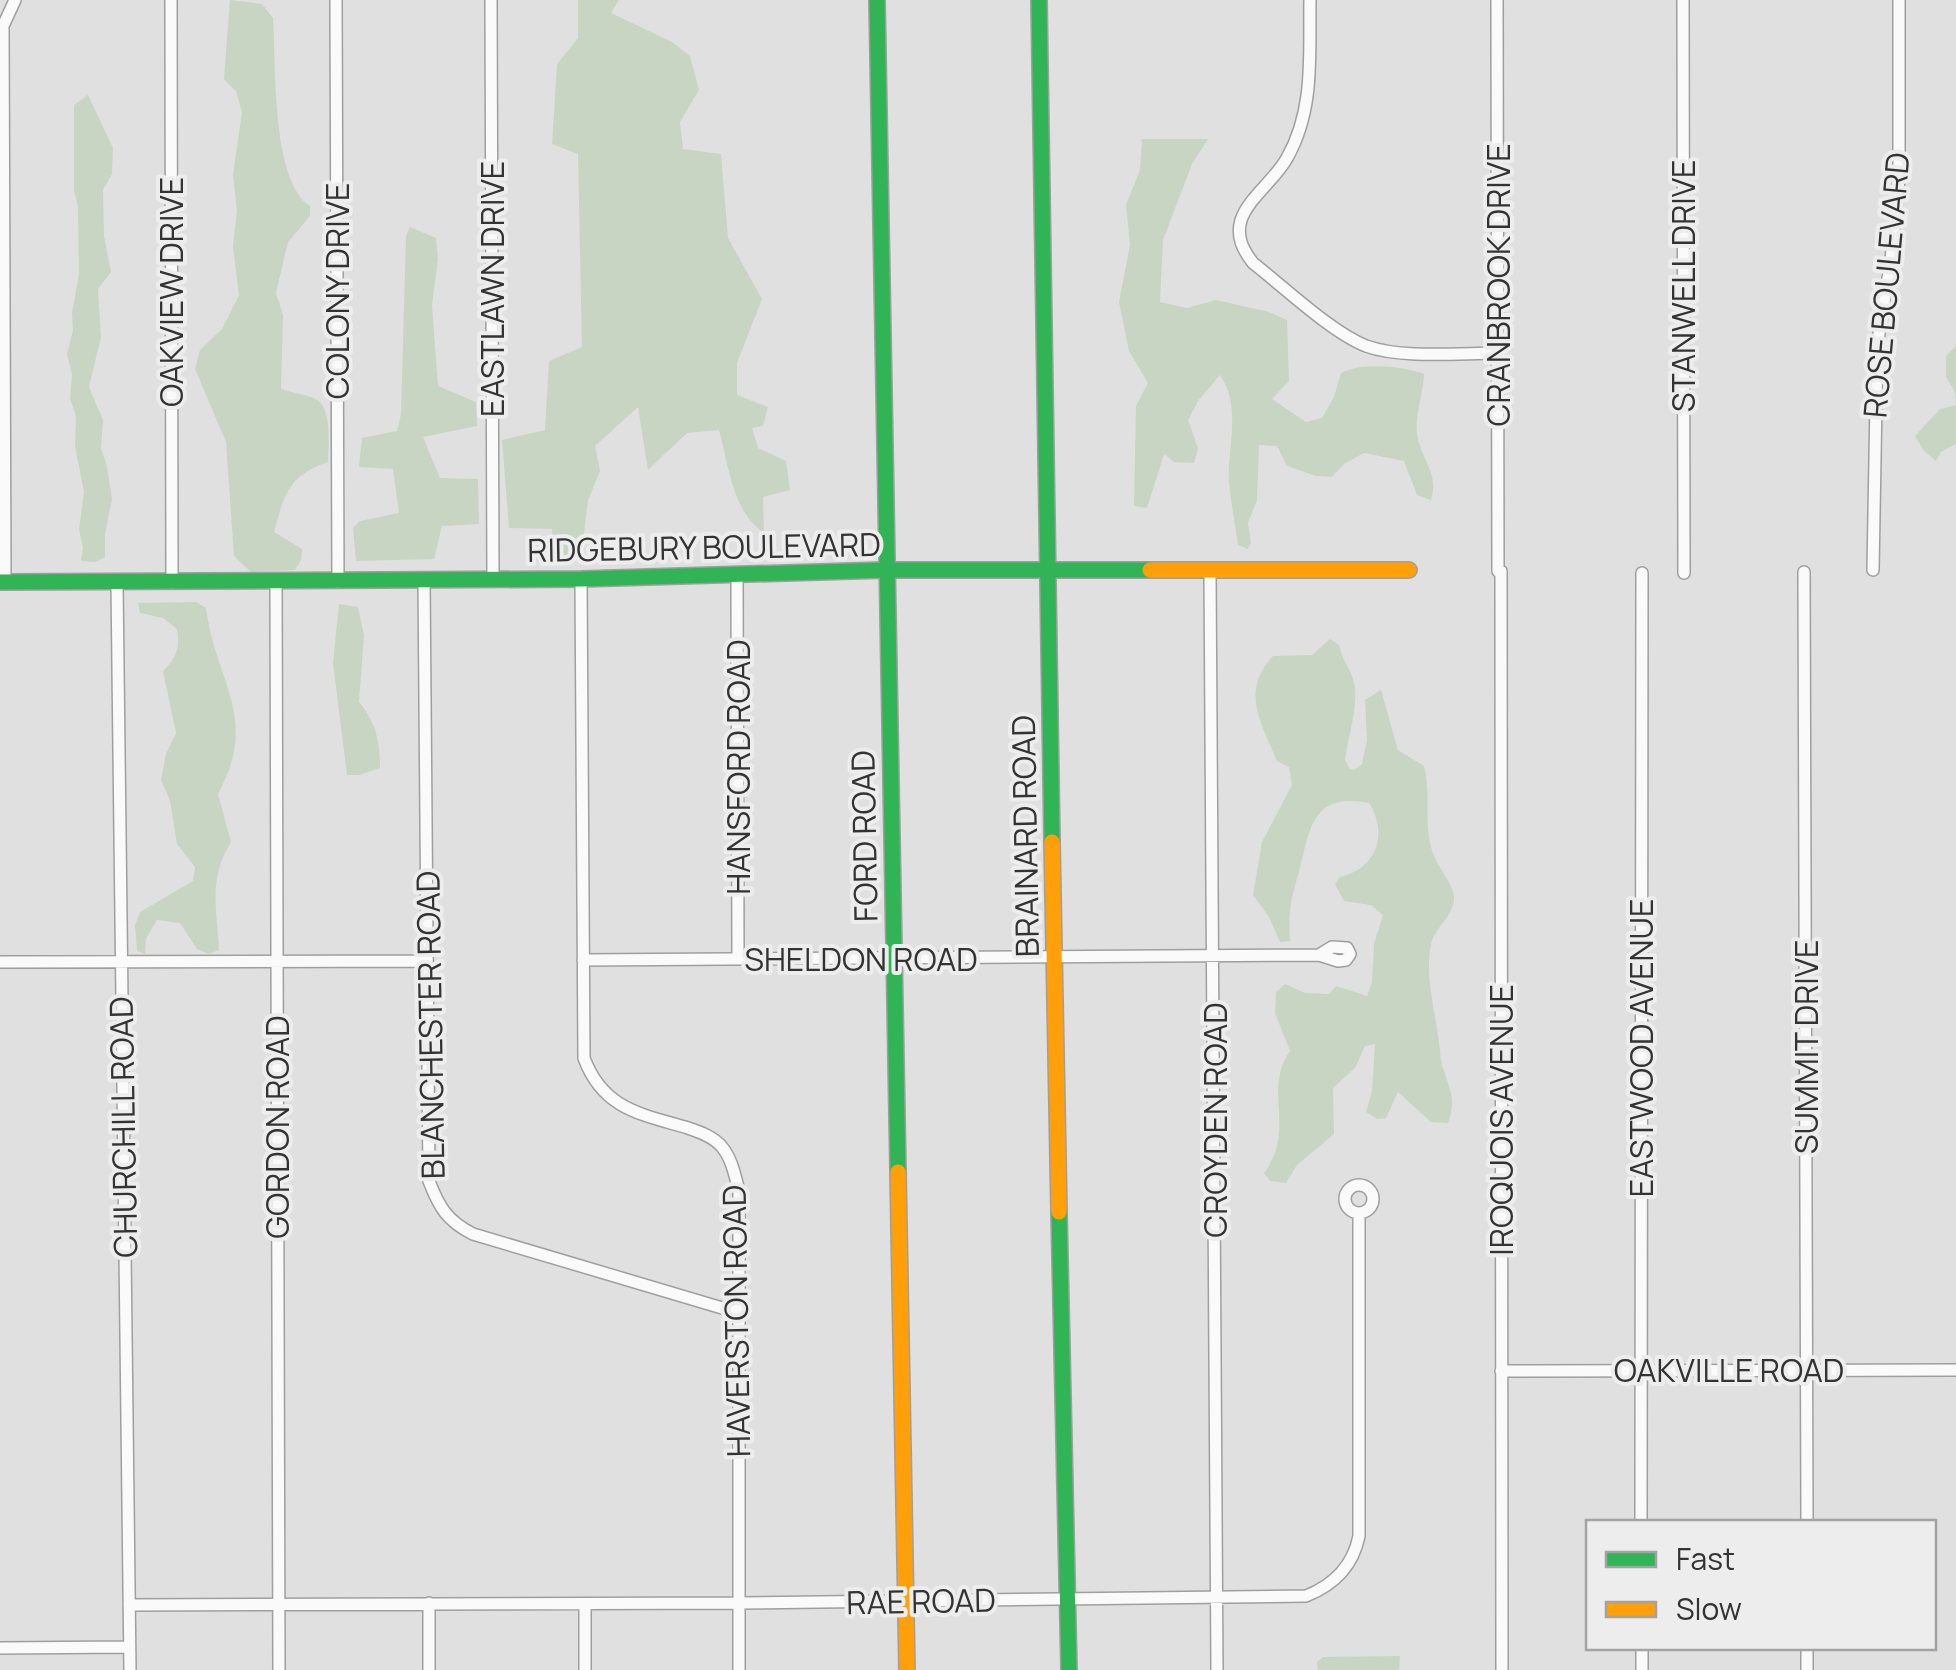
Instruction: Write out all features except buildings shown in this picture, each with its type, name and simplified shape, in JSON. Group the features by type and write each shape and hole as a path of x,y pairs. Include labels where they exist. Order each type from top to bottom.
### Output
{"street":[{"path":"2,582 3,26 15,0"},
{"name":"OAKVIEW DRIVE","path":"170,0 172,583"},
{"name":"COLONY DRIVE","path":"336,0 338,582"},
{"name":"EASTLAWN DRIVE","path":"491,0 493,578"},
{"name":"FORD ROAD","path":"878,0 907,1670"},
{"name":"BRAINARD ROAD","path":"1040,0 1046,571 1069,1670"},
{"path":"1310,0 1310,84 1302,124 1285,161 1244,214 1239,235 1242,248 1258,266 1365,346 1399,352 1498,353"},
{"name":"CRANBROOK DRIVE","path":"1497,0 1499,571"},
{"name":"STANWELL DRIVE","path":"1683,0 1684,573"},
{"name":"ROSE BOULEVARD","path":"1873,570 1876,346 1891,260 1899,179 1899,0"},
{"name":"RIDGEBURY BOULEVARD","path":"2,582 581,579 885,570 1409,570"},
{"name":"CROYDEN ROAD","path":"1210,570 1217,1670"},
{"name":"IROQUOIS AVENUE","path":"1499,571 1502,1670"},
{"name":"SUMMIT DRIVE","path":"1804,572 1807,1520"},
{"name":"EASTWOOD AVENUE","path":"1641,1520 1642,573"},
{"name":"HANSFORD ROAD","path":"737,574 738,959"},
{"name":"HAVERSTON ROAD","path":"581,579 584,1058 592,1080 630,1112 702,1132 722,1146 739,1191 740,1670"},
{"name":"BLANCHESTER ROAD","path":"424,580 430,1180 438,1206 451,1223 475,1234 739,1313"},
{"name":"CHURCHILL ROAD","path":"116,583 130,1670"},
{"name":"GORDON ROAD","path":"276,583 279,1670"},
{"name":"SHELDON ROAD","path":"584,960 1319,955"},
{"path":"0,962 427,961"},
{"name":"RAE ROAD","path":"128,1605 1306,1596 1330,1584 1354,1556 1360,1527 1359,1214"},
{"name":"OAKVILLE ROAD","path":"1501,1371 1956,1370"},
{"path":"429,1603 429,1670"},
{"path":"585,1604 585,1670"},
{"path":"0,1648 129,1647"}],"green space":[{"path":"230,0 262,4 273,18 282,147 297,193 310,206 310,216 288,242 276,293 283,315 281,389 320,402 328,426 328,462 296,480 281,507 274,532 302,549 295,570 251,572 234,556 226,442 195,369 200,350 222,329 239,295 233,246 237,211 233,175 242,112 236,91 224,79"},
{"path":"578,0 619,0 611,13 672,42 690,56 699,90 680,122 683,149 721,154 728,238 762,299 737,363 737,395 768,407 763,426 752,428 758,448 786,461 790,490 763,497 764,532 739,501 719,430 687,433 648,470 638,407 595,446 600,471 588,500 581,557 554,556 552,529 509,528 502,440 545,430 549,361 582,347 578,154 552,144 557,64 578,38"},
{"path":"88,95 113,148 112,174 103,190 104,236 111,272 98,289 101,337 89,387 103,420 101,448 112,499 105,557 95,562 81,561 79,530 84,492 75,446 76,416 70,399 72,375 67,354 79,274 74,105"},
{"path":"1142,139 1208,139 1192,164 1163,240 1160,302 1187,308 1216,300 1287,320 1289,381 1272,399 1306,422 1322,418 1341,373 1382,366 1424,374 1417,428 1432,479 1431,500 1417,495 1404,461 1364,453 1344,464 1332,477 1316,476 1287,466 1277,446 1259,445 1257,500 1248,523 1251,543 1248,549 1238,545 1229,482 1232,414 1227,387 1220,375 1188,420 1198,448 1194,463 1174,462 1164,454 1147,508 1134,506 1136,406 1148,383 1129,351 1119,302 1130,245 1126,205 1140,170"},
{"path":"410,227 436,238 438,259 432,305 438,386 476,402 477,426 423,437 440,478 478,479 479,524 442,526 434,559 356,561 353,528 360,521 399,513 393,469 359,467 362,438 397,431 401,414 406,236"},
{"path":"1956,346 1956,405 1955,392 1946,377 1946,356"},
{"path":"1956,405 1956,444 1941,452 1936,461 1915,436 1940,409"},
{"path":"196,602 206,608 235,721 230,767 218,794 231,842 217,881 219,950 209,954 197,949 180,923 157,920 146,938 145,954 137,951 135,925 140,912 193,881 195,867 177,844 170,800 161,780 166,754 176,733 163,671 176,652 177,629 163,618 140,613 138,603"},
{"path":"339,604 358,607 364,635 359,702 373,725 379,750 380,768 359,775 347,775 333,663"},
{"path":"1330,639 1339,645 1354,683 1355,707 1345,760 1349,768 1354,770 1362,764 1367,740 1365,700 1381,690 1398,750 1424,766 1430,844 1454,897 1451,910 1431,944 1429,957 1441,1062 1452,1102 1448,1123 1431,1122 1398,1092 1386,1118 1377,1119 1366,1112 1372,1091 1375,1044 1365,1046 1355,1068 1333,1088 1334,1134 1297,1165 1286,1183 1270,1181 1264,1173 1278,1141 1279,1081 1290,1051 1275,1013 1276,992 1285,984 1305,993 1329,994 1336,986 1367,996 1372,982 1374,944 1383,915 1371,905 1344,901 1335,884 1340,877 1363,866 1376,849 1378,827 1369,803 1336,803 1317,817 1292,898 1290,941 1280,942 1253,895 1262,842 1292,785 1289,767 1277,761 1260,720 1257,682 1273,656 1312,655"},
{"path":"1400,1656 1399,1670 1318,1670 1317,1662 1323,1657"}],"traffic: fast":[{"path":"877,0 898,1172"},
{"path":"1039,0 1052,842"},
{"path":"0,582 581,579 885,570 1150,570"},
{"path":"1059,1212 1069,1670"}],"traffic: slow":[{"path":"1150,570 1409,570"},
{"path":"1052,842 1059,1212"},
{"path":"898,1172 907,1670"}]}
